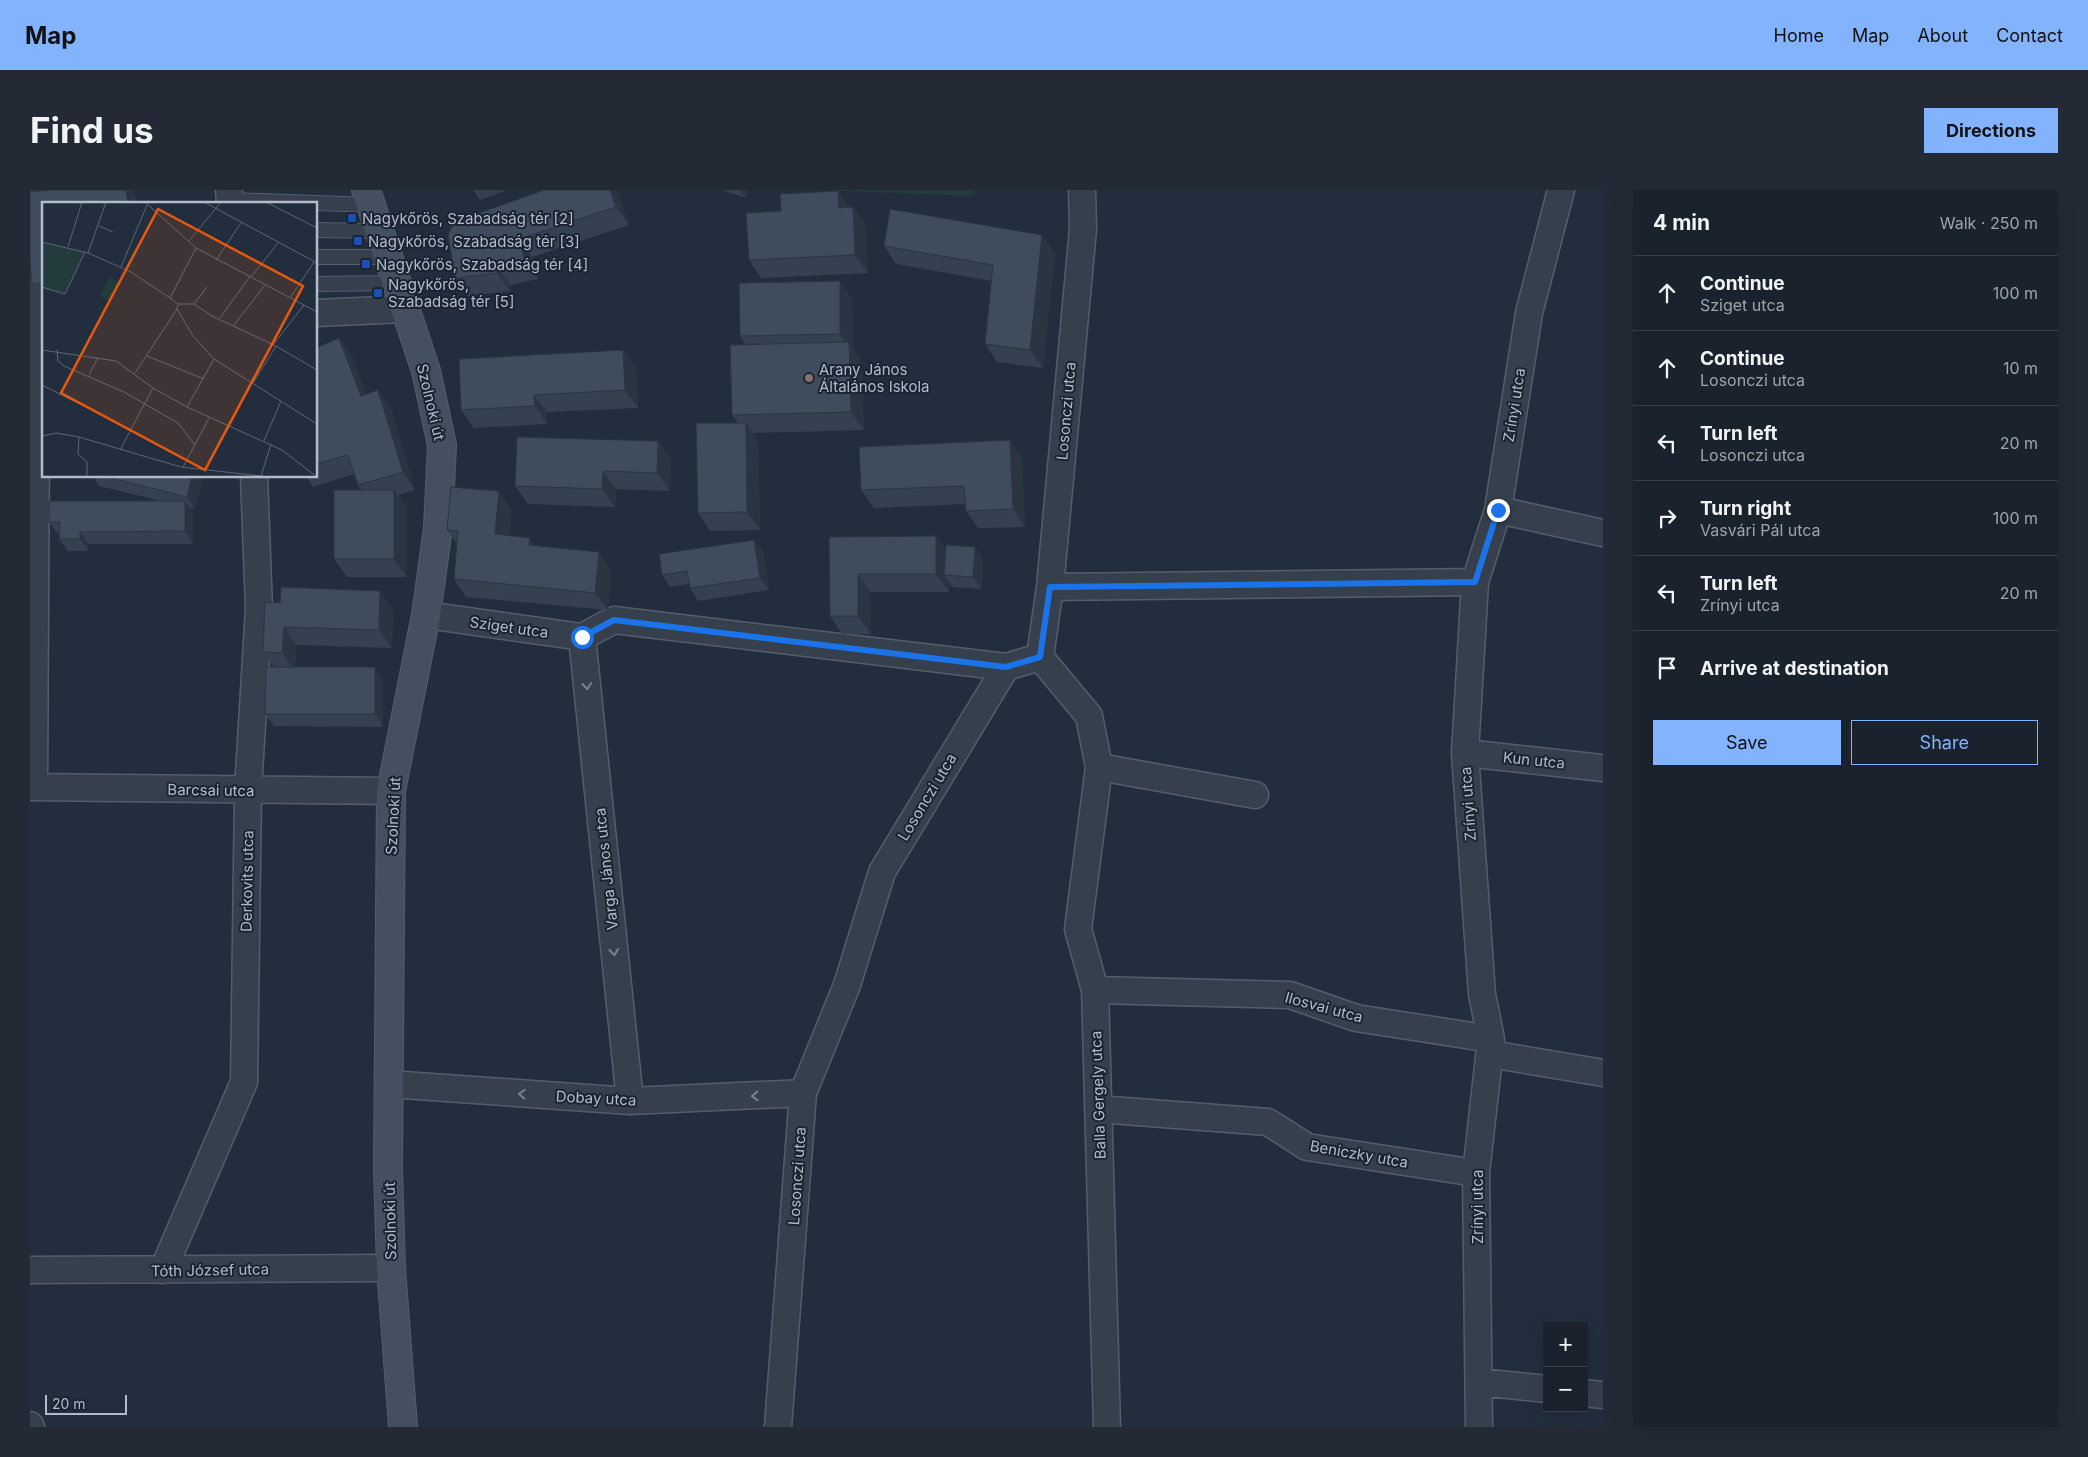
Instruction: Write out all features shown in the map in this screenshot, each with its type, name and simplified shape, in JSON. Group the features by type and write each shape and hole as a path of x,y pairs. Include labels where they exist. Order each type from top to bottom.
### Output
{"main road":[{"name":"Szolnoki út","path":"368,198 426,371 442,444 438,528 426,615 391,791 389,1084 391,1268 403,1427"}],"street":[{"path":"30,190 37,261 32,787"},
{"name":"Losonczi utca","path":"1040,657 1050,587 1083,229 1082,190"},
{"name":"Zrínyi utca","path":"1479,1427 1476,1173 1490,1047 1482,994 1465,753 1475,582 1498,510 1529,313 1561,190"},
{"path":"318,313 405,309"},
{"name":"Derkovits utca","path":"163,1270 244,1082 248,790 259,609 254,478"},
{"path":"1498,510 1603,533"},
{"path":"1050,587 1475,582"},
{"name":"Sziget utca","path":"426,615 582,637"},
{"path":"582,637 614,620 1006,667 1040,657"},
{"name":"Varga János utca","path":"582,637 630,1101"},
{"name":"Balla Gergely utca","path":"1040,657 1090,716 1099,767 1078,930 1095,990 1107,1427"},
{"name":"Losonczi utca","path":"778,1427 803,1093 847,985 882,872 1006,667"},
{"name":"Kun utca","path":"1465,753 1603,768"},
{"path":"1099,767 1255,795"},
{"name":"Barcsai utca","path":"32,787 391,791"},
{"name":"Ilosvai utca","path":"1095,990 1290,995 1356,1018 1603,1072"},
{"name":"Dobay utca","path":"389,1084 630,1101 803,1093"},
{"name":"Beniczky utca","path":"1098,1109 1268,1122 1308,1147 1476,1173"},
{"name":"Tóth József utca","path":"30,1270 391,1268"},
{"path":"1479,1382 1543,1389"},
{"path":"1588,1393 1603,1395"}],"lane":[{"path":"230,198 368,198"},
{"path":"318,230 379,231"},
{"path":"318,257 388,257"},
{"path":"318,284 396,283"}],"green space":[{"path":"815,190 974,190 974,196"}],"building":[{"path":"48,190 126,190 128,202 42,202 42,282 32,284 30,263 30,192"},
{"path":"544,190 610,190 616,207 519,239 525,262 497,267 497,273 455,278 448,235 454,222"},
{"path":"838,191 839,208 853,207 855,255 749,260 746,213 781,211 780,194"},
{"path":"890,209 1042,235 1030,350 985,344 993,265 884,246"},
{"path":"840,281 840,334 740,336 739,283"},
{"path":"339,338 361,396 378,390 403,472 358,485 348,455 318,463 318,347"},
{"path":"849,342 851,412 732,415 730,345"},
{"path":"623,350 625,390 534,395 535,406 461,410 459,359"},
{"path":"696,423 746,423 747,512 698,513"},
{"path":"517,437 658,441 657,473 603,471 602,489 515,486"},
{"path":"1010,440 1013,509 966,511 964,486 861,490 859,447"},
{"path":"110,478 192,478 187,497"},
{"path":"451,487 499,491 495,534 530,538 529,545 599,552 595,593 454,579 458,531 447,530"},
{"path":"334,490 394,490 394,559 334,559"},
{"path":"49,501 185,501 185,531 80,532 80,539 59,539 60,522 49,522"},
{"path":"936,536 936,574 858,574 858,616 830,616 829,537"},
{"path":"754,540 760,578 690,588 687,571 662,575 659,554"},
{"path":"946,545 975,547 973,577 944,575"},
{"path":"281,587 380,591 379,630 284,627 282,653 263,652 265,602 280,603"},
{"path":"266,667 375,667 375,714 265,714"}],"place":[{"name":"Nagykőrös, Szabadság tér [2]","path":"352,218"},
{"name":"Nagykőrös, Szabadság tér [3]","path":"358,241"},
{"name":"Nagykőrös, Szabadság tér [4]","path":"366,264"},
{"name":"Nagykőrös, Szabadság tér [5]","path":"378,293"},
{"name":"Arany János Általános Iskola","path":"809,378"}],"route":[{"path":"582,637 614,620 1006,667 1040,657 1050,587 1475,582 1498,510"}]}
